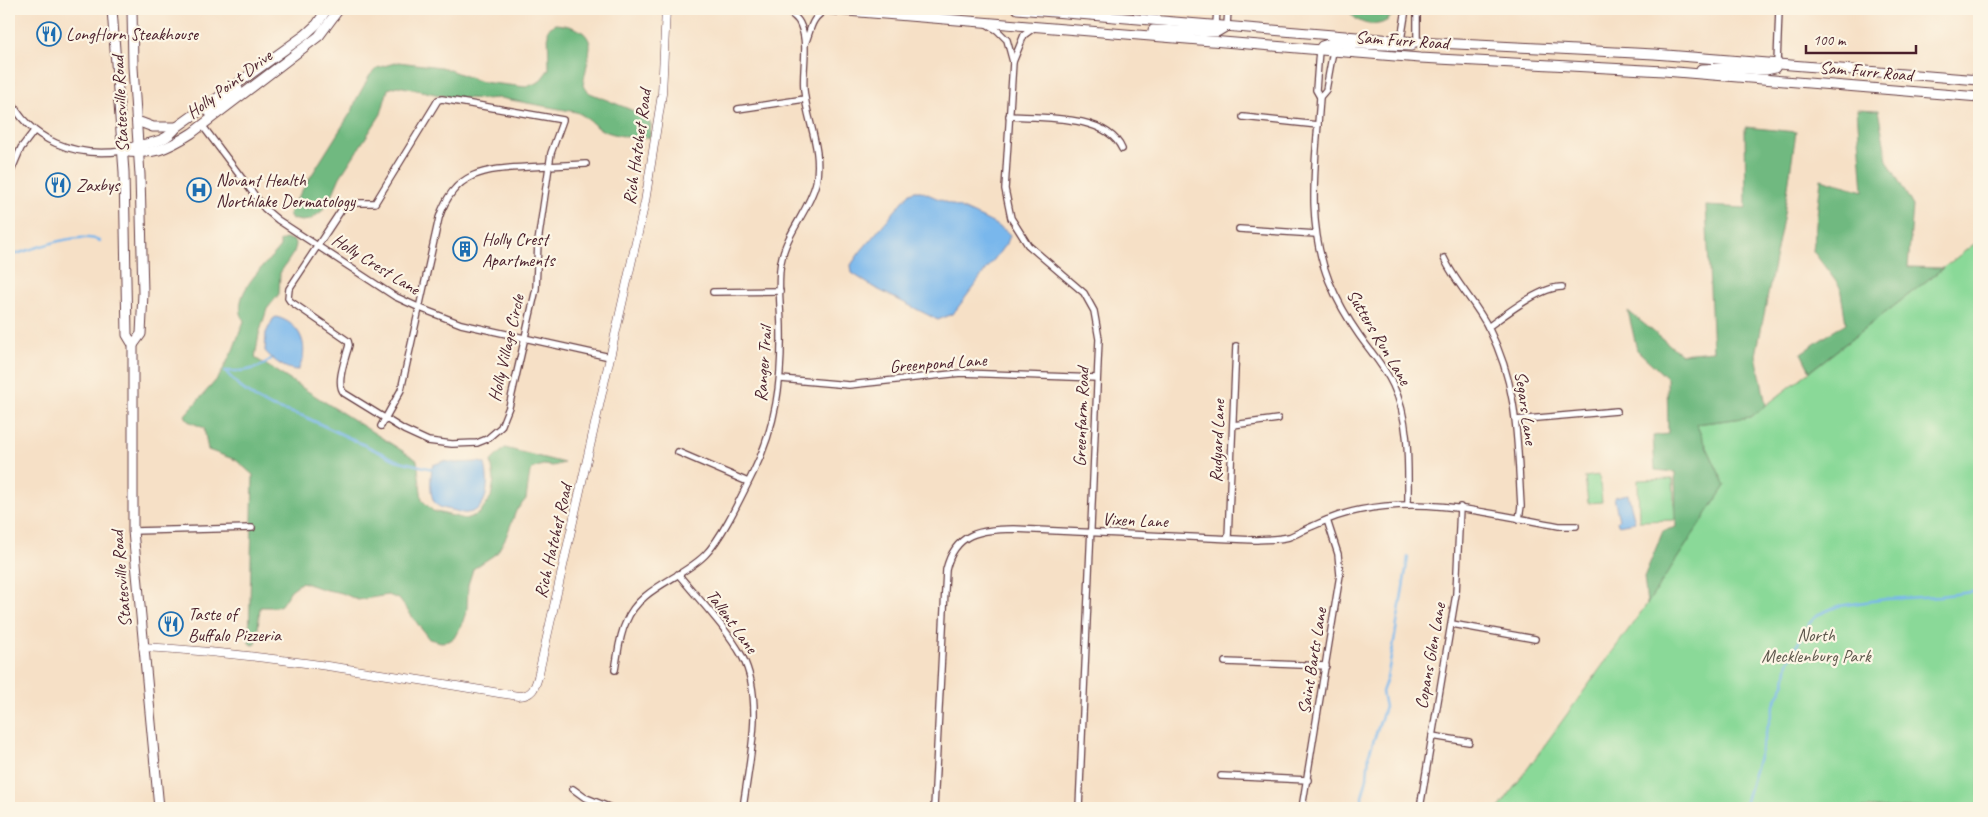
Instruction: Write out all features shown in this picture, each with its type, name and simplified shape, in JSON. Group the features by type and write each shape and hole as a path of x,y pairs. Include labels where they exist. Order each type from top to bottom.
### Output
{"main road":[{"name":"Statesville Road","path":"112,9 122,151 127,335 133,346 133,531 159,808"},
{"name":"Statesville Road","path":"132,9 143,293 140,334 133,346"},
{"name":"Holly Point Drive","path":"138,150 170,136 177,127 305,35 317,24 328,9"},
{"name":"Holly Point Drive","path":"122,151 138,150 150,153 164,149 202,126 319,36 339,9"},
{"name":"Sam Furr Road","path":"823,9 1319,50 1664,71 1979,97"},
{"name":"Sam Furr Road","path":"1017,9 1417,42 1654,54 1979,80"},
{"path":"1085,30 1180,30 1211,33 1227,26"},
{"path":"1319,50 1322,46 1331,43 1392,47 1474,45"},
{"path":"202,126 200,122 206,115 230,96 265,62"},
{"path":"1664,71 1725,68 1766,70 1775,68 1777,64"},
{"path":"137,121 153,127 177,127"}],"street":[{"name":"Rich Hatchet Road","path":"143,647 291,660 518,696 525,696 531,693 535,688 538,677 635,252 662,94 666,9"},
{"name":"Ranger Trail","path":"615,670 623,631 633,608 710,550 748,482 771,426 780,379 781,263 784,249 810,199 818,168 817,143 805,99 805,44 800,24 796,18 782,9"},
{"name":"Ranger Trail","path":"805,44 812,22 819,14 828,9"},
{"path":"1216,25 1217,9"},
{"path":"1227,26 1228,9"},
{"path":"1401,40 1406,9"},
{"path":"1417,9 1417,42"},
{"path":"1777,64 1780,9"},
{"name":"Greenfarm Road","path":"982,22 997,30 1007,40 1013,62 1005,189 1009,212 1015,226 1028,245 1074,283 1089,300 1094,311 1099,339 1079,808"},
{"name":"Greenfarm Road","path":"1013,62 1024,35 1028,30 1038,26"},
{"name":"Sutters Run Lane","path":"1319,50 1316,90 1320,97 1313,194 1316,234 1323,262 1337,297 1348,318 1387,373 1400,402 1404,420 1408,504"},
{"name":"Sutters Run Lane","path":"1320,97 1326,90 1333,51"},
{"name":"Holly Point Drive","path":"9,97 20,117 34,131 54,143 77,150 107,153 122,151"},
{"name":"Holly Village Circle","path":"442,99 563,120 551,153 538,242 536,288 524,339 505,418 501,427 487,439 477,443 466,444 441,443 417,436 341,390 340,382 349,346 348,341 288,298 289,290 318,245 338,213 346,206 360,202 375,203 438,100 442,99"},
{"path":"738,109 805,99"},
{"path":"1010,116 1086,122 1112,135 1122,148"},
{"path":"1243,117 1318,125"},
{"name":"Holly Crest Lane","path":"202,126 265,209 394,296 461,324 610,357"},
{"path":"9,176 21,148 34,131"},
{"path":"381,426 401,390 439,218 456,187 473,175 487,170 586,164"},
{"path":"1239,229 1316,234"},
{"name":"Segars Lane","path":"1444,258 1488,327 1499,348 1511,386 1516,420 1521,506 1519,519"},
{"path":"1488,327 1543,291 1554,287 1562,287"},
{"path":"713,292 780,291"},
{"name":"Rudyard Lane","path":"1228,538 1236,346"},
{"name":"Greenpond Lane","path":"780,379 849,385 960,373 1097,378"},
{"path":"1516,420 1616,411"},
{"path":"1233,425 1278,419"},
{"path":"678,452 748,482"},
{"name":"Vixen Lane","path":"934,808 944,586 948,558 959,543 969,536 981,531 1014,529 1279,539 1291,536 1327,520 1359,510 1408,504 1460,507 1559,526 1576,526"},
{"name":"Copans Glen Lane","path":"1420,808 1452,624 1458,574 1460,507"},
{"name":"Saint Barts Lane","path":"1302,808 1337,600 1340,564 1335,541 1327,520"},
{"path":"133,531 252,528"},
{"name":"Tallent Lane","path":"678,574 727,633 746,666 752,692 754,730 743,808"},
{"path":"1452,624 1535,639"},
{"path":"1225,662 1326,666"},
{"path":"1432,736 1469,742"},
{"path":"1221,776 1308,780"},
{"path":"573,789 584,797 611,808"}],"green space":[{"path":"1349,9 1394,9 1386,21 1380,24 1372,24 1358,20"},
{"path":"555,24 576,28 585,34 588,39 590,47 583,86 590,93 646,116 651,125 650,137 633,137 607,132 598,128 576,112 500,98 449,97 398,86 388,89 381,114 340,177 331,198 322,211 310,220 292,219 289,214 291,208 353,109 370,75 377,68 398,62 441,67 482,82 526,87 539,82 549,69 548,29"},
{"path":"1857,109 1878,110 1887,160 1913,206 1908,267 1943,268 1810,371 1801,353 1846,323 1840,287 1813,251 1821,179 1863,191"},
{"path":"1745,127 1796,132 1784,214 1756,355 1766,405 1751,417 1696,424 1725,486 1647,604 1644,577 1663,531 1676,527 1675,472 1655,470 1653,436 1668,434 1667,378 1637,350 1628,311 1681,354 1713,351 1706,206 1746,208"},
{"path":"285,239 293,240 296,245 294,252 280,273 279,294 267,309 259,334 255,358 417,460 422,500 433,511 465,519 479,514 491,497 494,480 491,461 505,448 564,463 553,466 543,465 534,468 530,472 526,499 516,511 506,537 497,553 473,569 468,585 467,609 462,624 454,638 449,641 441,642 429,639 399,599 388,595 358,600 342,593 302,582 291,590 281,605 276,607 260,607 256,644 252,645 249,643 253,475 236,460 208,450 204,428 188,421 185,415 219,377 233,350 244,321 241,312 241,302 244,293 255,275 280,247 280,241"},
{"name":"North Mecklenburg Park","path":"1978,241 1979,808 1499,808 1647,604 1725,486 1696,424 1751,417"},
{"path":"1599,475 1602,502 1588,503 1585,477"},
{"path":"1673,479 1675,520 1639,521 1638,480"}],"water":[{"path":"921,191 983,218 1005,230 1010,235 1008,241 956,310 952,314 938,320 873,287 852,273 851,265 860,252 910,193"},
{"path":"276,317 292,325 301,338 304,353 298,370 293,370 280,364 265,351 266,333"},
{"path":"444,461 455,463 479,462 485,464 487,478 486,494 484,501 475,511 462,513 436,505 431,490 432,469 433,465"},
{"path":"1628,494 1635,522 1618,525 1617,521 1619,520 1614,497"}],"waterway":[{"path":"9,256 68,239 91,238 100,241"},
{"path":"227,371 251,370 271,359"},
{"path":"225,371 240,387 272,407 303,416 396,460 432,469"},
{"path":"1363,808 1362,797 1367,778 1369,754 1385,707 1382,692 1387,678 1408,557"},
{"path":"1744,808 1775,702 1785,682 1788,662 1808,625 1817,615 1838,606 1886,599 1940,596 1979,591"}],"place":[{"name":"LongHorn Steakhouse","path":"49,34"},
{"name":"Zaxbys","path":"58,185"},
{"name":"Novant Health Northlake Dermatology","path":"199,190"},
{"name":"Holly Crest Apartments","path":"465,249"},
{"name":"Taste of Buffalo Pizzeria","path":"171,624"}]}
